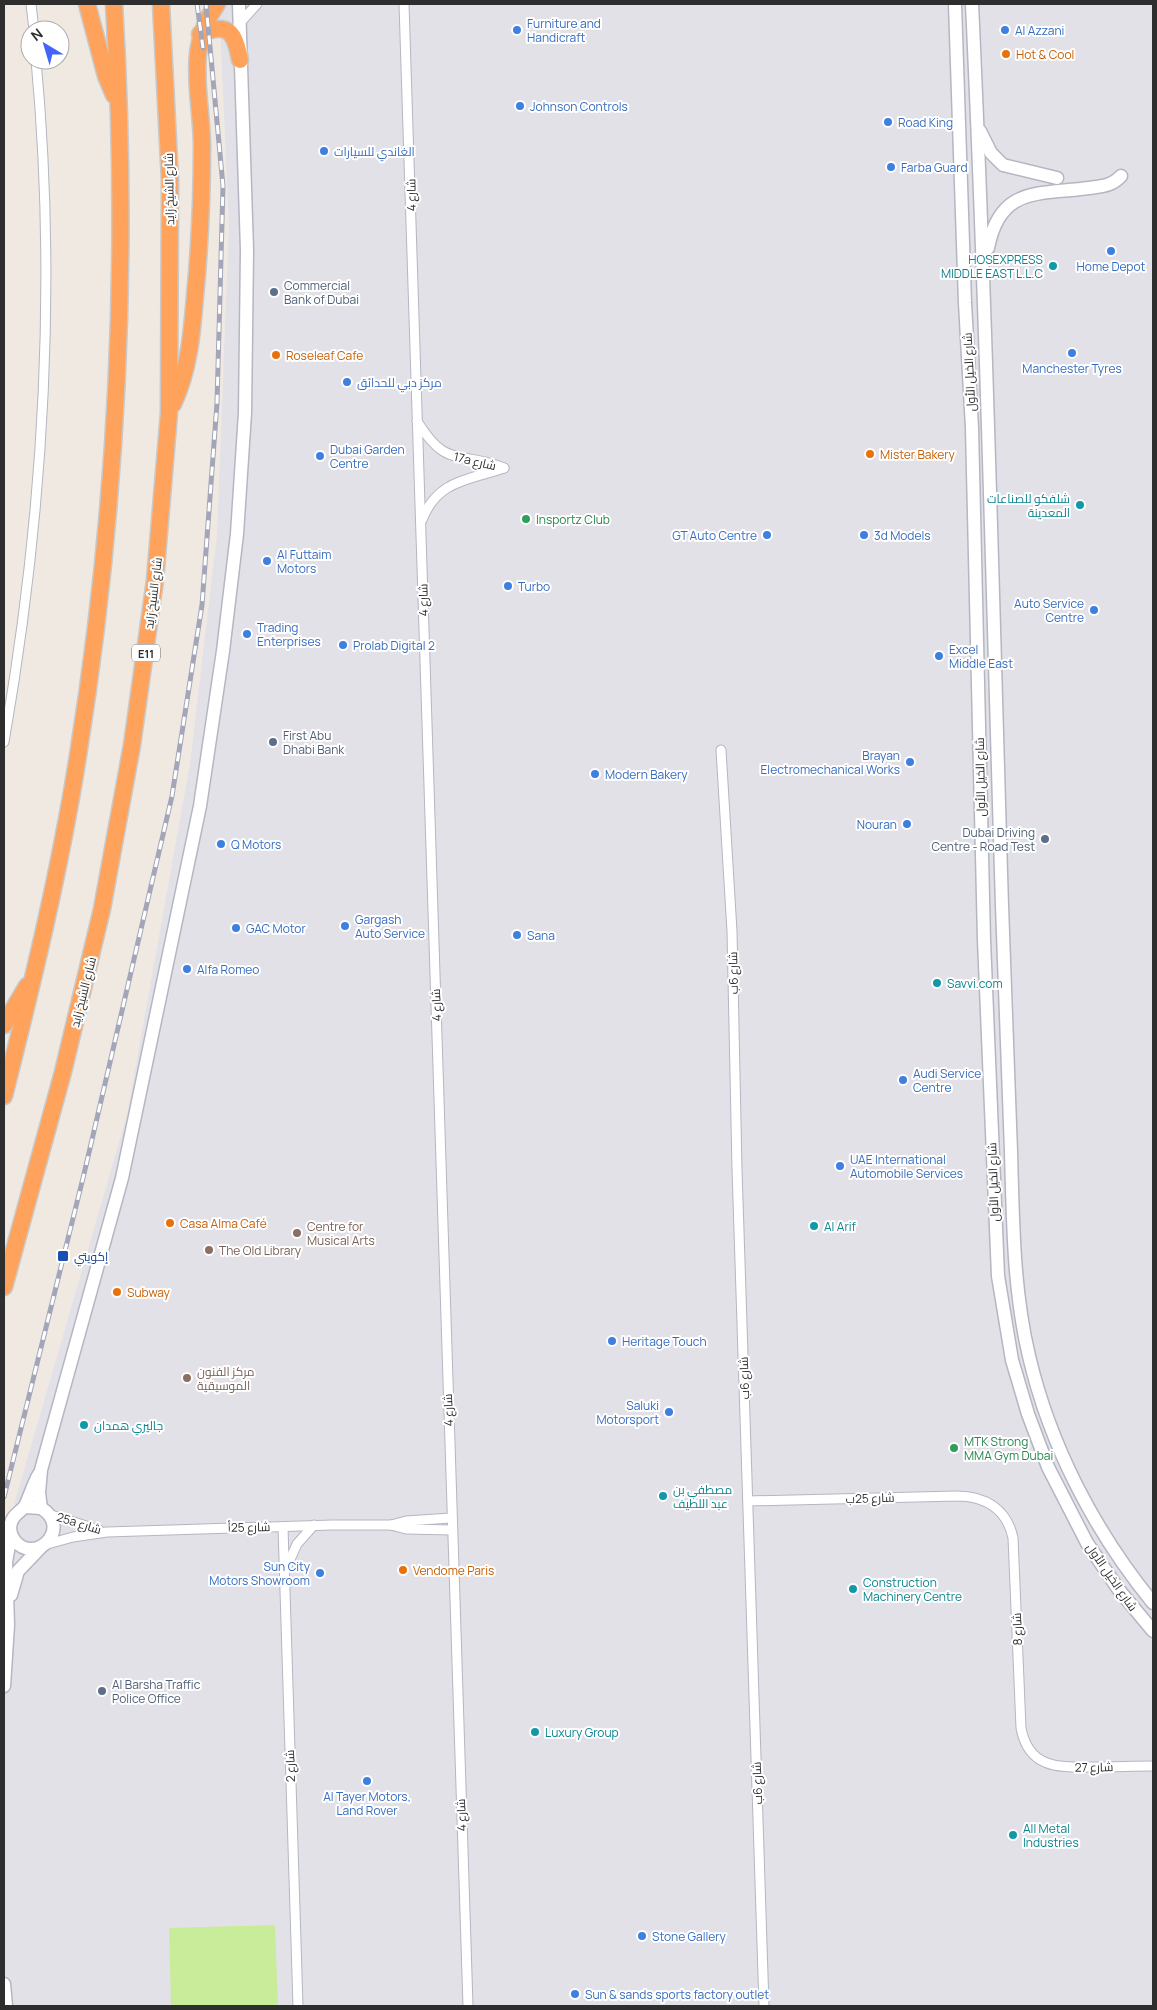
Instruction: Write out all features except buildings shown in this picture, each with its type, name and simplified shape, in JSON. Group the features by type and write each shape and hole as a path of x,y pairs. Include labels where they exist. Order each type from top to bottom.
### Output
{"highway":[{"path":"87,4 106,76 118,104"},
{"path":"4,1096 53,891 79,752 106,541 119,329 118,104 114,4"},
{"name":"شارع الشيخ زايد","path":"4,1287 83,991 118,828 136,718 155,580 169,413 170,180 161,4"},
{"path":"169,413 188,361 198,262 202,171 197,66 200,34 217,4"},
{"path":"200,34 216,28 228,31 235,39 240,60"},
{"path":"4,1025 34,976"}],"main road":[{"path":"8,1604 18,1571 51,1538 54,1528 45,1511 39,1493 42,1470 122,1178 198,815 217,696 237,534 245,413 247,250 239,4"},
{"name":"شارع الخيل الأول","path":"955,4 964,303 972,428 984,940 998,1276 1015,1369 1028,1414 1048,1467 1073,1518 1098,1559 1119,1590 1153,1631"},
{"name":"شارع الخيل الأول","path":"972,4 984,270 1014,1241 1019,1302 1035,1380 1061,1453 1107,1539 1153,1603"},
{"path":"978,127 991,153 1003,166 1056,178"},
{"path":"984,270 994,224 1009,204 1032,195 1112,184 1121,176"},
{"path":"4,1686 8,1604 6,1562 12,1535 12,1518 24,1508 42,1470"},
{"path":"24,1508 45,1511"},
{"path":"12,1535 20,1546 34,1549 42,1546"},
{"path":"4,1984 6,2006"}],"street":[{"path":"31,4 33,20"},
{"path":"240,23 256,4"},
{"name":"شارع 4","path":"404,4 468,2006"},
{"path":"4,742 19,646 34,508 45,327 46,274 36,70"},
{"name":"17a شارع","path":"416,420 431,442 447,454 482,460 504,468 447,486 433,499 420,522"},
{"name":"شارع 6ب","path":"721,750 732,930 764,2006"},
{"name":"شارع 25ب","path":"748,1501 956,1496 974,1497 991,1503"},
{"name":"شارع 8","path":"991,1503 1006,1518 1014,1538 1021,1728 1026,1744 1037,1758"},
{"name":"25a شارع","path":"45,1511 74,1524 107,1532"},
{"name":"شارع 25أ","path":"107,1532 314,1525 390,1525 406,1521 451,1518"},
{"path":"284,1576 293,1552 314,1525"},
{"name":"شارع 25أ","path":"390,1525 406,1529 452,1530"},
{"name":"شارع 2","path":"283,1526 298,2006"},
{"name":"25a شارع","path":"42,1546 73,1537 107,1532"},
{"name":"شارع 27","path":"1037,1758 1060,1767 1153,1766"}],"shaded area":[{"path":"219,4 1153,4 1153,2006 4,2006 4,1548 7,1529 127,1115 190,764 217,535 229,224"}],"green space":[{"path":"275,1925 278,2006 171,2006 169,1928"}],"railway":[{"path":"197,4 203,48"},
{"path":"4,1497 84,1174 172,796 202,605 217,403 223,186 206,4"}],"place":[{"name":"Furniture and Handicraft","path":"517,30"},
{"name":"Al Azzani","path":"1005,30"},
{"name":"Hot & Cool","path":"1006,54"},
{"name":"Johnson Controls","path":"520,106"},
{"name":"Road King","path":"888,122"},
{"name":"الغاندي للسيارات","path":"324,151"},
{"name":"Farba Guard","path":"891,167"},
{"name":"Home Depot","path":"1111,251"},
{"name":"HOSEXPRESS MIDDLE EAST L.L.C","path":"1053,266"},
{"name":"Commercial Bank of Dubai","path":"274,292"},
{"name":"Manchester Tyres","path":"1072,353"},
{"name":"Roseleaf Cafe","path":"276,355"},
{"name":"مركز دبي للحدائق","path":"347,382"},
{"name":"Mister Bakery","path":"870,454"},
{"name":"Dubai Garden Centre","path":"320,456"},
{"name":"شلفكو للصناعات المعدينة","path":"1080,505"},
{"name":"Insportz Club","path":"526,519"},
{"name":"GT Auto Centre","path":"767,535"},
{"name":"3d Models","path":"864,535"},
{"name":"Al Futtaim Motors","path":"267,561"},
{"name":"Turbo","path":"508,586"},
{"name":"Auto Service Centre","path":"1094,610"},
{"name":"Trading Enterprises","path":"247,634"},
{"name":"Prolab Digital 2","path":"343,645"},
{"name":"Excel Middle East","path":"939,656"},
{"name":"First Abu Dhabi Bank","path":"273,742"},
{"name":"Brayan Electromechanical Works","path":"910,762"},
{"name":"Modern Bakery","path":"595,774"},
{"name":"Nouran","path":"907,824"},
{"name":"Dubai Driving Centre - Road Test","path":"1045,839"},
{"name":"Q Motors","path":"221,844"},
{"name":"Gargash Auto Service","path":"345,926"},
{"name":"GAC Motor","path":"236,928"},
{"name":"Sana","path":"517,935"},
{"name":"Alfa Romeo","path":"187,969"},
{"name":"Savvi.com","path":"937,983"},
{"name":"Audi Service Centre","path":"903,1080"},
{"name":"UAE International Automobile Services","path":"840,1166"},
{"name":"Casa Alma Café","path":"170,1223"},
{"name":"Al Arif","path":"814,1226"},
{"name":"Centre for Musical Arts","path":"297,1233"},
{"name":"The Old Library","path":"209,1250"},
{"name":"إكويتي","path":"63,1256"},
{"name":"Subway","path":"117,1292"},
{"name":"Heritage Touch","path":"612,1341"},
{"name":"مركز الفنون الموسيقية","path":"187,1378"},
{"name":"Saluki Motorsport","path":"669,1412"},
{"name":"جاليري همدان","path":"84,1425"},
{"name":"MTK Strong MMA Gym Dubai","path":"954,1448"},
{"name":"مصطفي بن عبد اللطيف","path":"663,1496"},
{"name":"Vendome Paris","path":"403,1570"},
{"name":"Sun City Motors Showroom","path":"320,1573"},
{"name":"Construction Machinery Centre","path":"853,1589"},
{"name":"Al Barsha Traffic Police Office","path":"102,1691"},
{"name":"Luxury Group","path":"535,1732"},
{"name":"Al Tayer Motors, Land Rover","path":"367,1781"},
{"name":"All Metal Industries","path":"1013,1835"},
{"name":"Stone Gallery","path":"642,1936"},
{"name":"Sun & sands sports factory outlet","path":"575,1994"}]}
